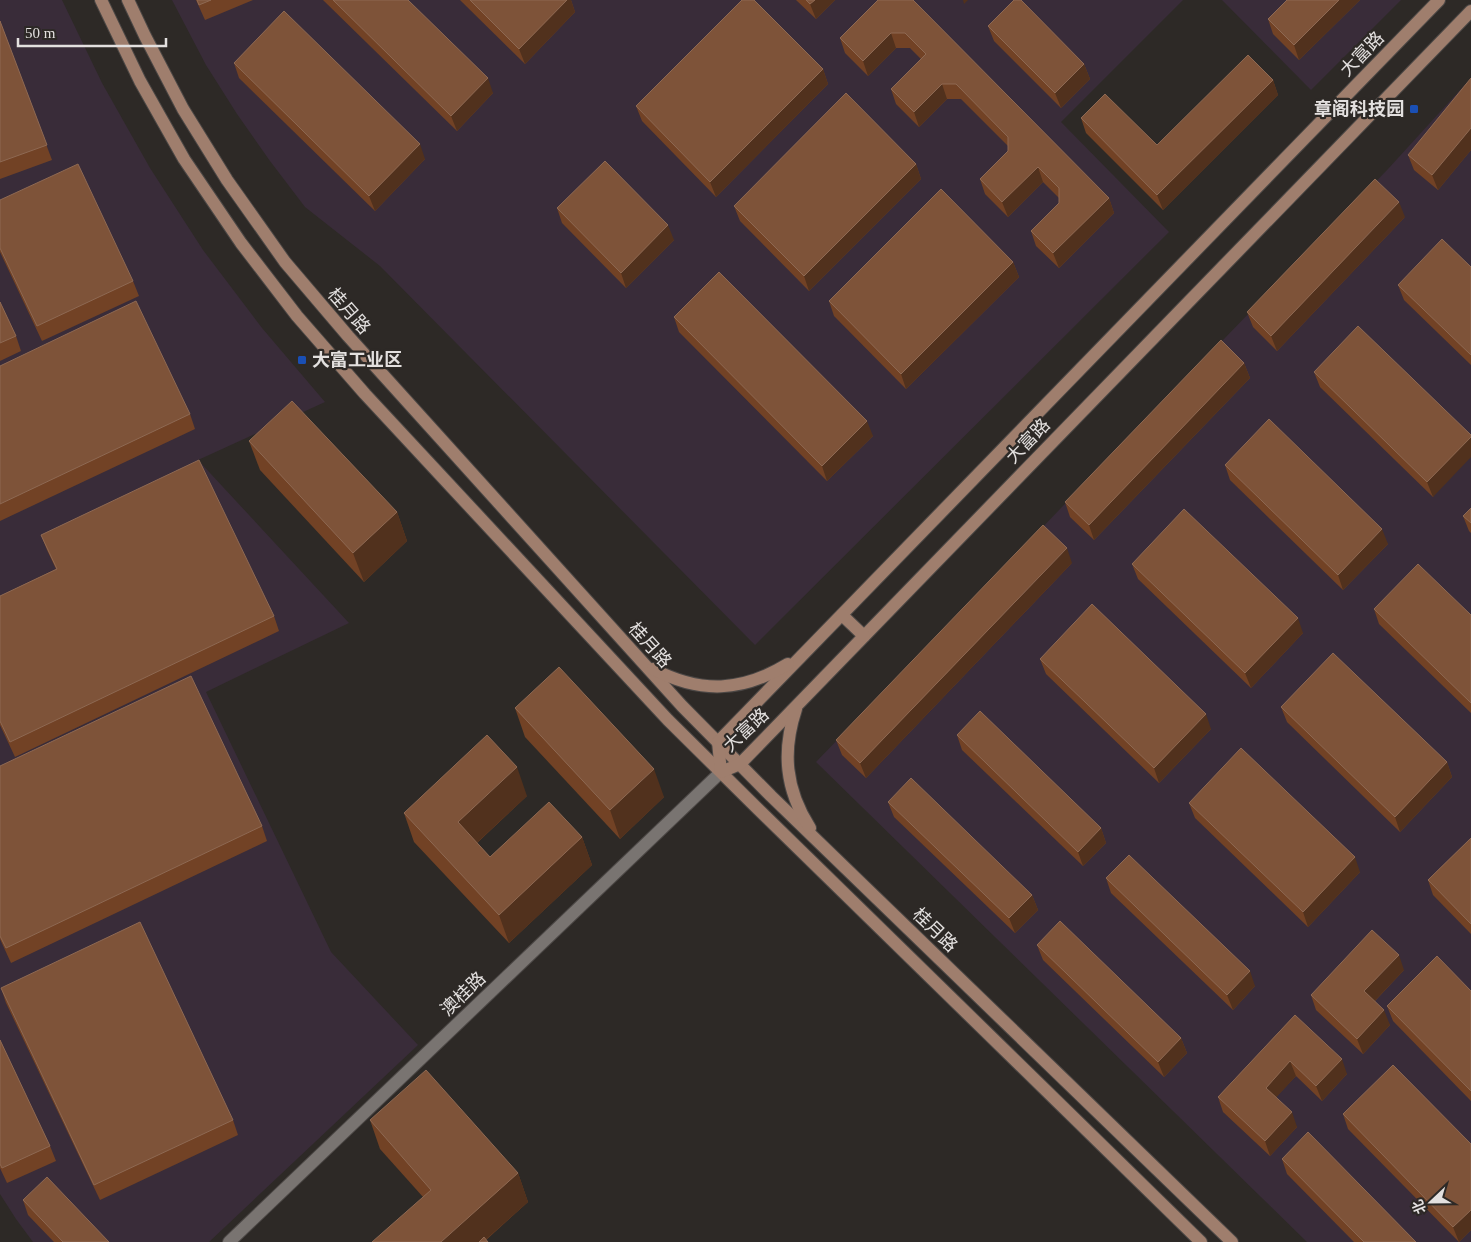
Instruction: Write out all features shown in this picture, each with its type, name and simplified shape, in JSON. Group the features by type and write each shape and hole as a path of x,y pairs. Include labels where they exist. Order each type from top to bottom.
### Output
{"main road":[{"name":"桂月路","path":"101,0 140,81 184,159 241,243 297,316 365,394 668,720 1201,1242"},
{"name":"桂月路","path":"128,0 183,109 227,180 285,262 348,336 682,706 819,842 1232,1242"},
{"name":"大富路","path":"1439,0 718,742 721,772 740,764 1471,11"},
{"path":"842,615 864,636"},
{"path":"644,664 673,679 699,686 726,687 751,682 803,656"},
{"path":"798,704 790,728 787,751 788,772 794,796 804,820 819,842"}],"street":[{"name":"澳桂路","path":"229,1242 721,772"}],"shaded area":[{"path":"0,0 62,0 102,83 150,168 203,250 262,328 325,402 198,460 349,623 206,692 331,952 418,1045 209,1242 33,1242 0,1194"},
{"path":"172,0 1183,0 1061,122 1169,232 755,645 380,266 305,207 237,114 206,65"},
{"name":"章阁科技园","path":"1222,0 1401,0 1311,90"},
{"path":"1471,78 1471,1242 1307,1242 816,762 1388,169"}],"building":[{"path":"197,0 211,0 199,5"},
{"path":"333,0 408,0 488,78 451,116"},
{"path":"470,0 567,0 519,49"},
{"path":"742,0 754,0 823,69 710,182 636,106"},
{"path":"806,0 815,0 810,4"},
{"path":"878,0 913,0 1109,198 1053,253 1031,231 1059,203 1059,188 1038,167 1002,202 980,179 1008,151 1008,137 956,84 942,84 914,112 891,89 926,54 905,33 891,33 863,61 840,38"},
{"path":"1014,0 1021,0 1084,64 1055,93 988,26"},
{"path":"1287,0 1339,0 1294,45 1268,19"},
{"path":"284,11 420,144 369,196 234,63"},
{"path":"0,21 47,145 0,162"},
{"path":"1248,55 1273,80 1157,195 1081,118 1105,94 1157,145"},
{"path":"1471,78 1471,128 1432,175 1408,155"},
{"path":"846,93 916,164 804,276 734,206"},
{"path":"605,161 668,225 621,273 557,208"},
{"path":"78,164 133,281 37,326 0,248 0,200"},
{"path":"1375,179 1399,202 1271,336 1247,312"},
{"path":"941,189 1013,262 901,374 829,301"},
{"path":"1442,239 1471,267 1471,355 1398,285"},
{"path":"719,272 867,421 822,466 674,317"},
{"path":"136,301 190,414 0,504 0,366"},
{"path":"0,302 16,336 0,343"},
{"path":"1358,326 1471,435 1427,482 1314,372"},
{"path":"1221,340 1244,363 1089,525 1065,502"},
{"path":"292,401 397,512 353,553 249,441"},
{"path":"1269,419 1382,529 1338,575 1225,465"},
{"path":"199,460 274,616 10,742 0,721 0,596 57,569 41,535"},
{"path":"1471,508 1471,523 1463,516"},
{"path":"1184,509 1298,618 1245,673 1132,564"},
{"path":"1043,525 1067,548 860,763 836,740"},
{"path":"1418,564 1471,615 1471,703 1374,609"},
{"path":"1092,604 1206,714 1154,768 1040,659"},
{"path":"1333,653 1447,762 1395,817 1281,707"},
{"path":"559,667 654,769 610,810 515,708"},
{"path":"191,676 262,826 6,948 0,936 0,766"},
{"path":"980,711 1101,828 1078,852 957,735"},
{"path":"487,735 517,767 458,822 490,857 549,802 582,837 499,915 404,813"},
{"path":"1241,748 1355,857 1303,912 1189,803"},
{"path":"911,778 1032,895 1009,918 888,802"},
{"path":"1471,838 1471,924 1428,880"},
{"path":"1129,855 1250,971 1227,995 1106,878"},
{"path":"1060,921 1181,1038 1158,1062 1037,945"},
{"path":"140,922 233,1120 94,1185 1,988"},
{"path":"1372,930 1399,955 1364,991 1384,1010 1357,1039 1311,995"},
{"path":"1437,956 1471,991 1471,1091 1387,1006"},
{"path":"1295,1015 1342,1059 1316,1086 1290,1061 1266,1088 1292,1112 1265,1141 1218,1097"},
{"path":"0,1040 50,1146 2,1168 0,1164"},
{"path":"1393,1065 1471,1144 1471,1210 1453,1227 1343,1114"},
{"path":"426,1070 518,1173 441,1242 372,1242 431,1190 370,1120"},
{"path":"1308,1132 1416,1242 1364,1242 1282,1159"},
{"path":"47,1177 109,1242 63,1242 23,1200"},
{"path":"484,1237 488,1242 479,1242"}],"place":[{"name":"章阁科技园","path":"1414,109"},
{"name":"大富工业区","path":"302,360"}]}
